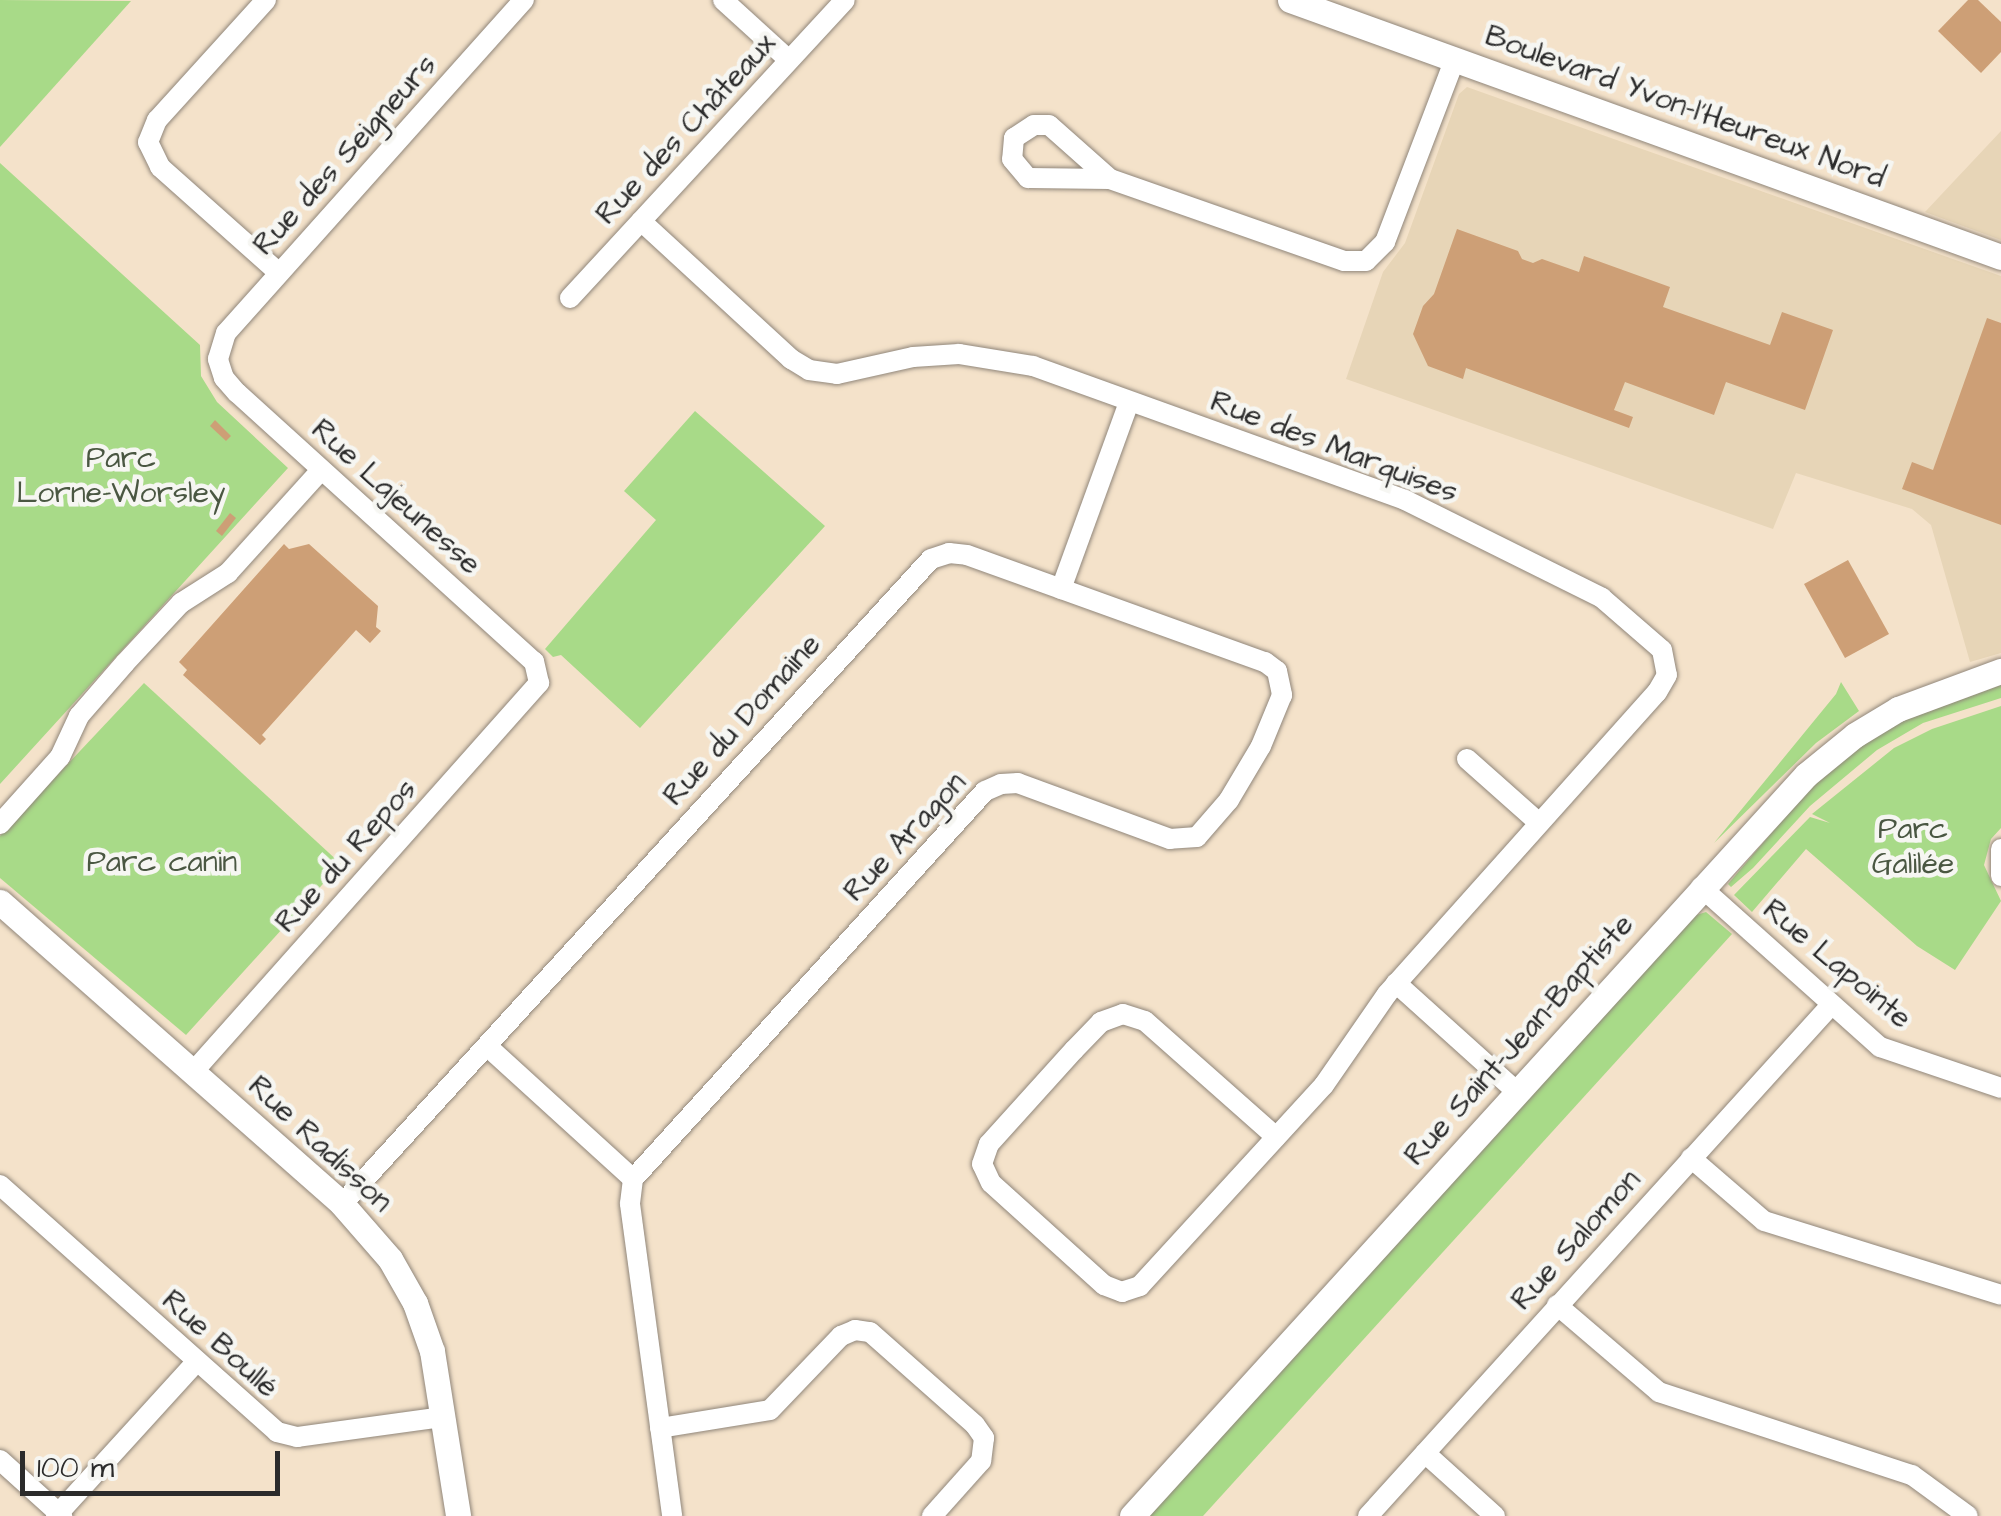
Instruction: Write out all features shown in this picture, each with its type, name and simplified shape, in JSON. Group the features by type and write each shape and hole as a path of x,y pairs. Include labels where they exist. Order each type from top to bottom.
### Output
{"street":[{"path":"266,0 157,120 148,147 160,168 279,273"},
{"name":"Rue des Seigneurs","path":"218,355 226,333 524,0"},
{"path":"724,0 790,60"},
{"name":"Rue des Châteaux","path":"570,298 845,0"},
{"name":"Boulevard Yvon-l'Heureux Nord","path":"1290,0 2001,257"},
{"path":"1110,179 1344,261 1366,261 1385,242 1455,59"},
{"name":"Rue des Marquises","path":"641,221 809,370 838,374 913,357 979,355 1033,366 1404,500 1602,598 1658,646 1668,665 1664,684 1396,983 1324,1086 1144,1283 1127,1292 1104,1285 991,1182 982,1164 989,1144 1074,1050 1101,1022 1123,1014 1145,1021 1276,1137"},
{"name":"Rue Lajeunesse","path":"218,355 221,373 237,393 533,662 540,678"},
{"path":"1061,589 1128,402"},
{"path":"0,824 60,757 79,716 125,663 181,604 228,573 322,470"},
{"name":"Rue du Domaine","path":"342,1204 926,562 942,554 961,553 1265,662 1282,680"},
{"name":"Rue Saint-Jean-Baptiste","path":"1132,1516 1788,792 1844,742 1908,704 2001,671"},
{"name":"Rue du Repos","path":"193,1072 523,705 540,678"},
{"name":"Rue Aragon","path":"633,1179 985,792 1001,784 1018,784 1170,839 1192,840 1206,831 1252,763 1282,695 1282,680"},
{"path":"1468,758 1539,824"},
{"path":"2001,849 2001,876"},
{"name":"Rue Lapointe","path":"1701,887 1890,1053 2001,1088"},
{"name":"Rue Radisson","path":"0,902 342,1204 390,1259 415,1303 432,1351 458,1516"},
{"path":"1396,983 1516,1091"},
{"name":"Rue Salomon","path":"1368,1516 1831,1005"},
{"path":"488,1046 633,1179 630,1204 672,1516"},
{"path":"1691,1158 1764,1220 2001,1294"},
{"name":"Rue Boullé","path":"0,1185 265,1424 283,1434 312,1435 443,1417"},
{"path":"1557,1305 1660,1392 1912,1475 1968,1516"},
{"path":"660,1428 770,1410 841,1336 855,1330 870,1332 984,1438 981,1462 932,1516"},
{"path":"0,1460 59,1515 196,1362"},
{"path":"1425,1453 1495,1516"}],"shaded area":[{"path":"1467,87 2001,276 2001,653 1970,662 1931,525 1912,509 1796,473 1773,529 1346,379 1383,272 1405,243 1459,94"},
{"path":"2001,131 2001,240 1925,212"}],"green space":[{"path":"0,0 131,1 0,147"},
{"name":"Parc Lorne-Worsley","path":"0,163 200,345 201,376 217,402 288,468 0,784"},
{"path":"695,411 825,526 640,728 561,655 553,657 545,649 656,520 624,491"},
{"path":"1841,682 1859,711 1816,743 1714,843 1836,694"},
{"name":"Parc canin","path":"144,683 341,864 186,1035 0,878 0,836"},
{"path":"2001,685 2001,698 1923,723 1877,750 1810,806 1753,868 1731,887 1728,884 1810,788 1862,746 1897,723"},
{"name":"Parc Galilée","path":"2001,706 2001,828 1991,839 1984,865 2001,901 1955,970 1917,946 1806,849 1752,912 1734,895 1810,817 1830,823 1812,814 1894,748 1932,729"},
{"path":"1706,912 1732,934 1203,1516 1149,1516 1690,917"}],"building":[{"path":"1968,0 1978,0 2001,22 2001,52 1981,73 1938,31"},
{"path":"1457,229 1518,251 1522,259 1533,263 1542,259 1579,272 1584,256 1670,287 1663,307 1770,345 1782,312 1833,330 1805,410 1726,382 1714,415 1625,382 1614,410 1633,417 1629,428 1466,368 1463,379 1428,366 1413,334 1423,306 1434,294"},
{"path":"1987,318 2001,323 2001,525 1902,489 1912,462 1933,470"},
{"path":"215,420 231,436 226,441 210,426"},
{"path":"230,513 236,518 222,536 216,531"},
{"path":"284,544 289,549 309,544 378,606 376,627 381,631 370,643 356,630 262,735 266,739 260,745 183,675 187,670 179,662"},
{"path":"1848,560 1889,634 1845,658 1804,584"}]}
